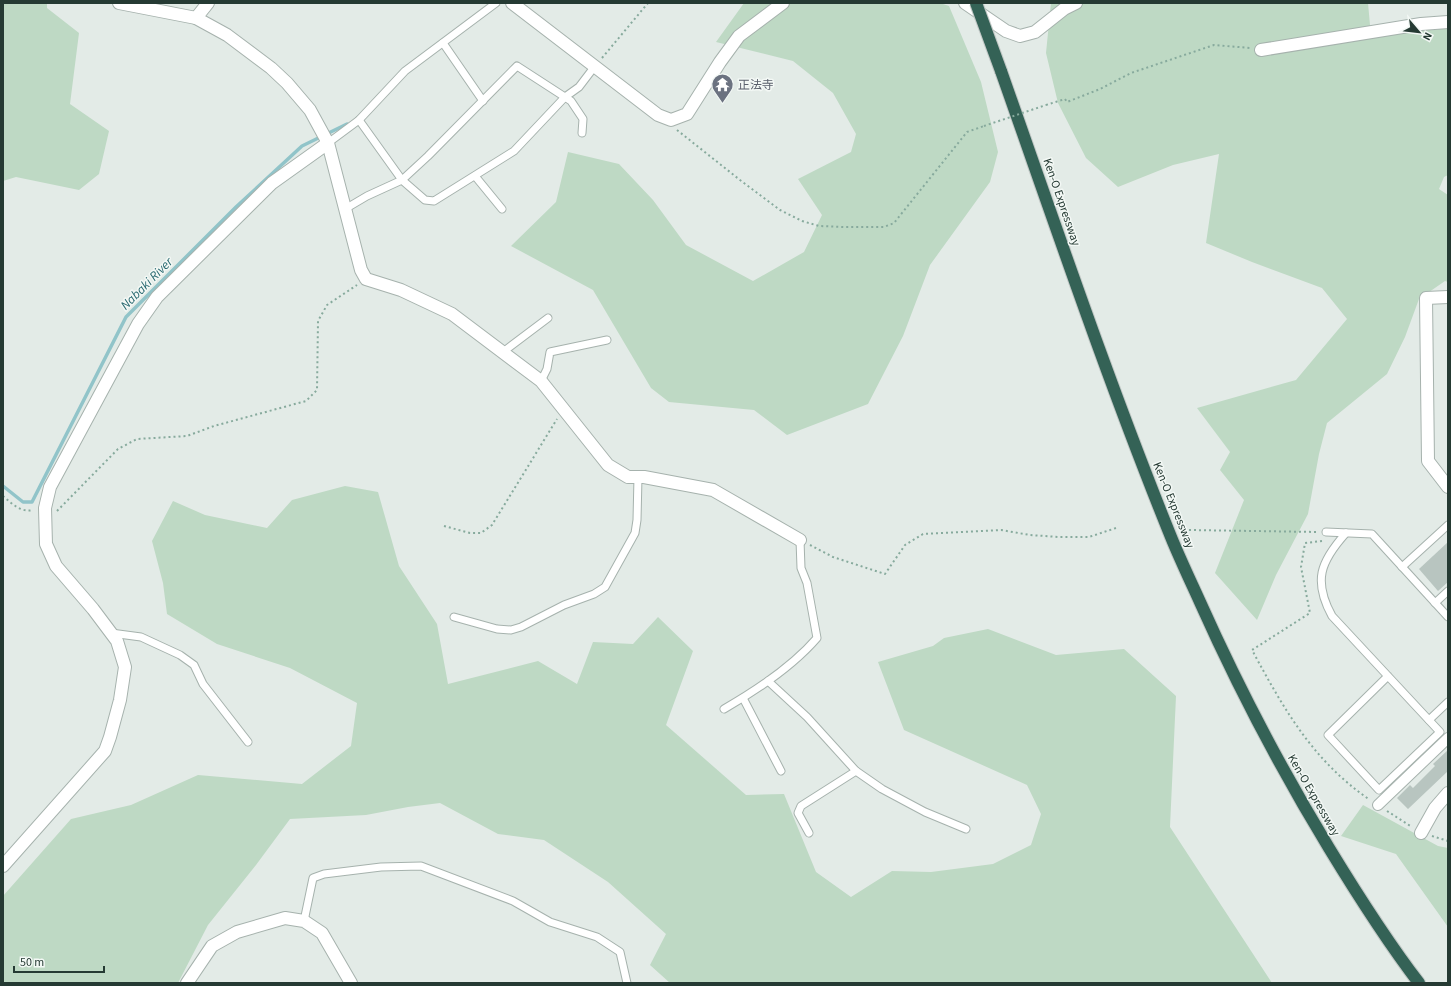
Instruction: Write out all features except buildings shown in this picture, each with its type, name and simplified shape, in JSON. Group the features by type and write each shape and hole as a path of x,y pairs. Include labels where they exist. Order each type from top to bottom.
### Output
{"highway":[{"name":"Ken-O Expressway","path":"976,3 1111,383 1172,539 1224,654 1265,738 1353,887 1419,983"}],"street":[{"path":"119,3 196,18 227,35 271,68 287,83 310,110 328,143 361,270 366,279 401,290 452,314 541,381 608,465 628,477 644,477 713,490 800,540"},
{"path":"196,18 208,3"},
{"path":"512,3 658,115 671,120 687,114 720,62 739,36 783,3"},
{"path":"964,3 1006,31 1020,36 1035,32 1064,9 1076,3"},
{"path":"1261,50 1421,24 1448,22"},
{"path":"3,866 105,751 120,700 125,667 118,641 56,566 46,544 45,508 50,487 138,324 157,297 272,183 328,143"},
{"path":"1448,297 1426,298 1428,462 1448,488"},
{"path":"1378,805 1448,738"},
{"path":"1421,833 1435,808 1448,793"},
{"path":"187,983 212,946 237,932 285,918 304,921 322,933 351,983"}],"lane":[{"path":"328,143 359,120 405,71 496,3"},
{"path":"443,42 483,101"},
{"path":"345,209 366,196 402,180 517,66 571,101 584,119 582,133"},
{"path":"359,120 402,180 425,200 434,201 514,151 565,97 578,87 595,66"},
{"path":"475,176 502,209"},
{"path":"503,352 548,318"},
{"path":"541,381 546,369 550,352 607,340"},
{"path":"454,617 497,629 511,630 521,627 564,605 594,594 605,587 635,533 637,520 638,477"},
{"path":"1402,567 1448,525"},
{"path":"1326,532 1372,534 1448,617"},
{"path":"1346,533 1335,545 1325,560 1321,574 1321,589 1325,604 1332,616 1388,676 1428,720 1440,732 1378,790 1328,735 1388,676"},
{"path":"724,709 768,681 809,647 817,638 807,583 801,568 800,540"},
{"path":"1435,603 1448,591"},
{"path":"111,633 141,637 180,655 194,665 203,684 248,742"},
{"path":"768,681 807,717 856,771 882,789 925,812 966,828"},
{"path":"743,698 781,771"},
{"path":"1428,720 1448,702"},
{"path":"810,833 798,813 800,806 856,771"},
{"path":"304,921 313,878 324,874 381,867 421,866 513,901 550,922 597,937 620,952 627,983"}],"path":[{"path":"595,66 648,3"},
{"path":"676,129 780,210 802,221 819,226 884,227 894,223 967,132 1065,98 1067,102 1100,89 1131,73 1214,45 1261,50"},
{"path":"45,524 118,450 137,439 187,436 214,426 306,401 317,390 318,321 327,305 366,279"},
{"path":"444,526 470,533 481,533 492,525 563,410"},
{"path":"3,496 14,506 29,511 45,508"},
{"path":"800,540 833,557 885,574 905,545 923,534 1001,530 1030,535 1089,537 1116,528"},
{"path":"1190,530 1326,532 1325,541 1305,543 1301,568 1310,613 1252,650 1276,695 1309,744 1334,772 1357,791 1421,833 1448,841"}],"green space":[{"path":"3,3 47,3 47,8 79,33 70,104 109,131 99,174 79,190 16,177 3,181"},
{"path":"744,3 940,3 949,6 981,82 998,152 990,182 930,265 903,336 868,404 787,435 754,410 669,402 651,388 593,290 511,246 556,202 568,152 619,164 653,200 686,245 753,281 804,252 822,215 798,179 851,152 856,134 833,93 793,61 716,42"},
{"path":"1051,3 1368,3 1371,36 1448,28 1448,175 1444,177 1439,189 1448,195 1448,282 1445,281 1419,299 1405,337 1387,374 1327,423 1319,454 1308,514 1276,575 1257,620 1215,573 1244,500 1220,470 1230,452 1197,408 1296,380 1347,319 1322,288 1206,243 1219,154 1173,165 1118,187 1086,158 1058,103 1046,53"},
{"path":"345,486 378,492 399,566 437,624 448,684 538,661 577,684 593,642 633,644 658,617 693,651 666,725 746,795 784,794 816,872 851,897 892,871 931,872 993,864 1031,845 1041,814 1027,785 904,730 878,662 933,646 944,638 988,629 1056,655 1124,649 1176,696 1170,827 1272,983 670,983 650,965 666,934 608,882 544,840 498,834 440,803 366,815 290,819 256,865 208,925 178,983 3,983 3,896 71,819 131,805 198,775 302,784 351,746 357,703 290,668 217,644 167,614 163,583 152,541 173,501 205,515 267,528 292,500"},
{"path":"1363,805 1438,846 1448,848 1448,927 1396,854 1341,836"}],"waterway":[{"name":"Nabaki River","path":"3,486 23,502 32,502 126,317 236,207 302,146 347,124"}],"place":[{"name":"正法寺","path":"723,104"}]}
